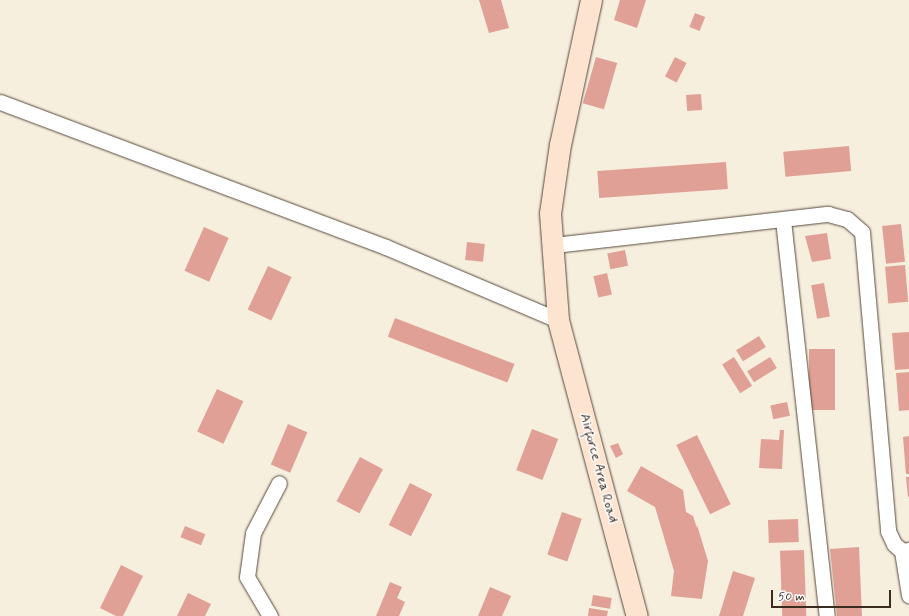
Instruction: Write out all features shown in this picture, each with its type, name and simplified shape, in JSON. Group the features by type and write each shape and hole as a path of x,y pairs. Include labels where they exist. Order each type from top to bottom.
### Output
{"street":[{"name":"Airforce Area Road","path":"591,0 560,144 550,213 554,245 558,320 637,616"},
{"path":"0,102 386,247 558,320"},
{"path":"554,245 828,214 847,219 862,232 888,531 906,550 909,594"},
{"path":"783,220 827,616"},
{"path":"270,616 247,576 253,533 279,483"}],"building":[{"path":"479,0 501,0 509,28 489,33"},
{"path":"620,0 646,0 637,28 614,20"},
{"path":"695,13 705,17 700,31 689,27"},
{"path":"596,57 617,63 604,109 583,103"},
{"path":"675,57 687,63 677,83 665,77"},
{"path":"701,94 702,110 687,111 686,95"},
{"path":"849,146 851,171 785,177 783,152"},
{"path":"726,162 728,189 599,198 597,171"},
{"path":"901,224 905,262 886,264 882,226"},
{"path":"204,227 229,238 209,282 184,271"},
{"path":"827,233 831,259 812,262 805,236"},
{"path":"467,242 485,244 483,262 465,260"},
{"path":"625,250 628,266 610,269 607,253"},
{"path":"905,265 908,302 888,304 885,267"},
{"path":"268,266 292,277 271,320 248,310"},
{"path":"607,273 612,294 598,298 593,276"},
{"path":"824,283 830,316 817,319 811,285"},
{"path":"395,318 514,364 507,383 388,337"},
{"path":"909,332 909,369 895,370 892,333"},
{"path":"759,336 766,347 743,361 736,350"},
{"path":"809,349 835,349 835,410 809,410"},
{"path":"734,357 752,386 740,393 722,364"},
{"path":"770,357 777,368 754,382 747,371"},
{"path":"909,372 909,410 899,411 896,373"},
{"path":"217,389 243,401 223,444 197,432"},
{"path":"787,402 790,416 773,419 770,406"},
{"path":"288,424 307,432 290,473 271,465"},
{"path":"532,429 558,439 542,480 516,470"},
{"path":"780,430 784,430 782,469 759,468 761,439 779,440"},
{"path":"697,435 731,504 710,514 676,445"},
{"path":"909,436 909,474 906,474 903,437"},
{"path":"618,443 623,454 616,458 610,446"},
{"path":"360,457 383,469 359,513 337,501"},
{"path":"641,466 683,490 686,512 693,516 708,561 702,599 671,596 674,571 655,507 627,491"},
{"path":"906,477 909,477 909,497 908,497"},
{"path":"410,483 432,494 411,536 389,525"},
{"path":"562,512 582,519 567,561 547,555"},
{"path":"798,519 799,542 769,543 768,520"},
{"path":"185,526 205,534 201,545 181,537"},
{"path":"859,547 862,616 837,616 830,549"},
{"path":"804,550 806,616 782,616 780,551"},
{"path":"121,565 143,576 123,616 116,616 100,608"},
{"path":"733,571 755,578 743,616 719,616"},
{"path":"390,582 402,587 397,598 405,602 399,616 376,616"},
{"path":"490,587 511,596 502,616 478,616"},
{"path":"188,593 211,604 205,616 177,616"},
{"path":"593,595 612,598 610,609 591,606"},
{"path":"589,608 608,611 607,616 588,616"}]}
